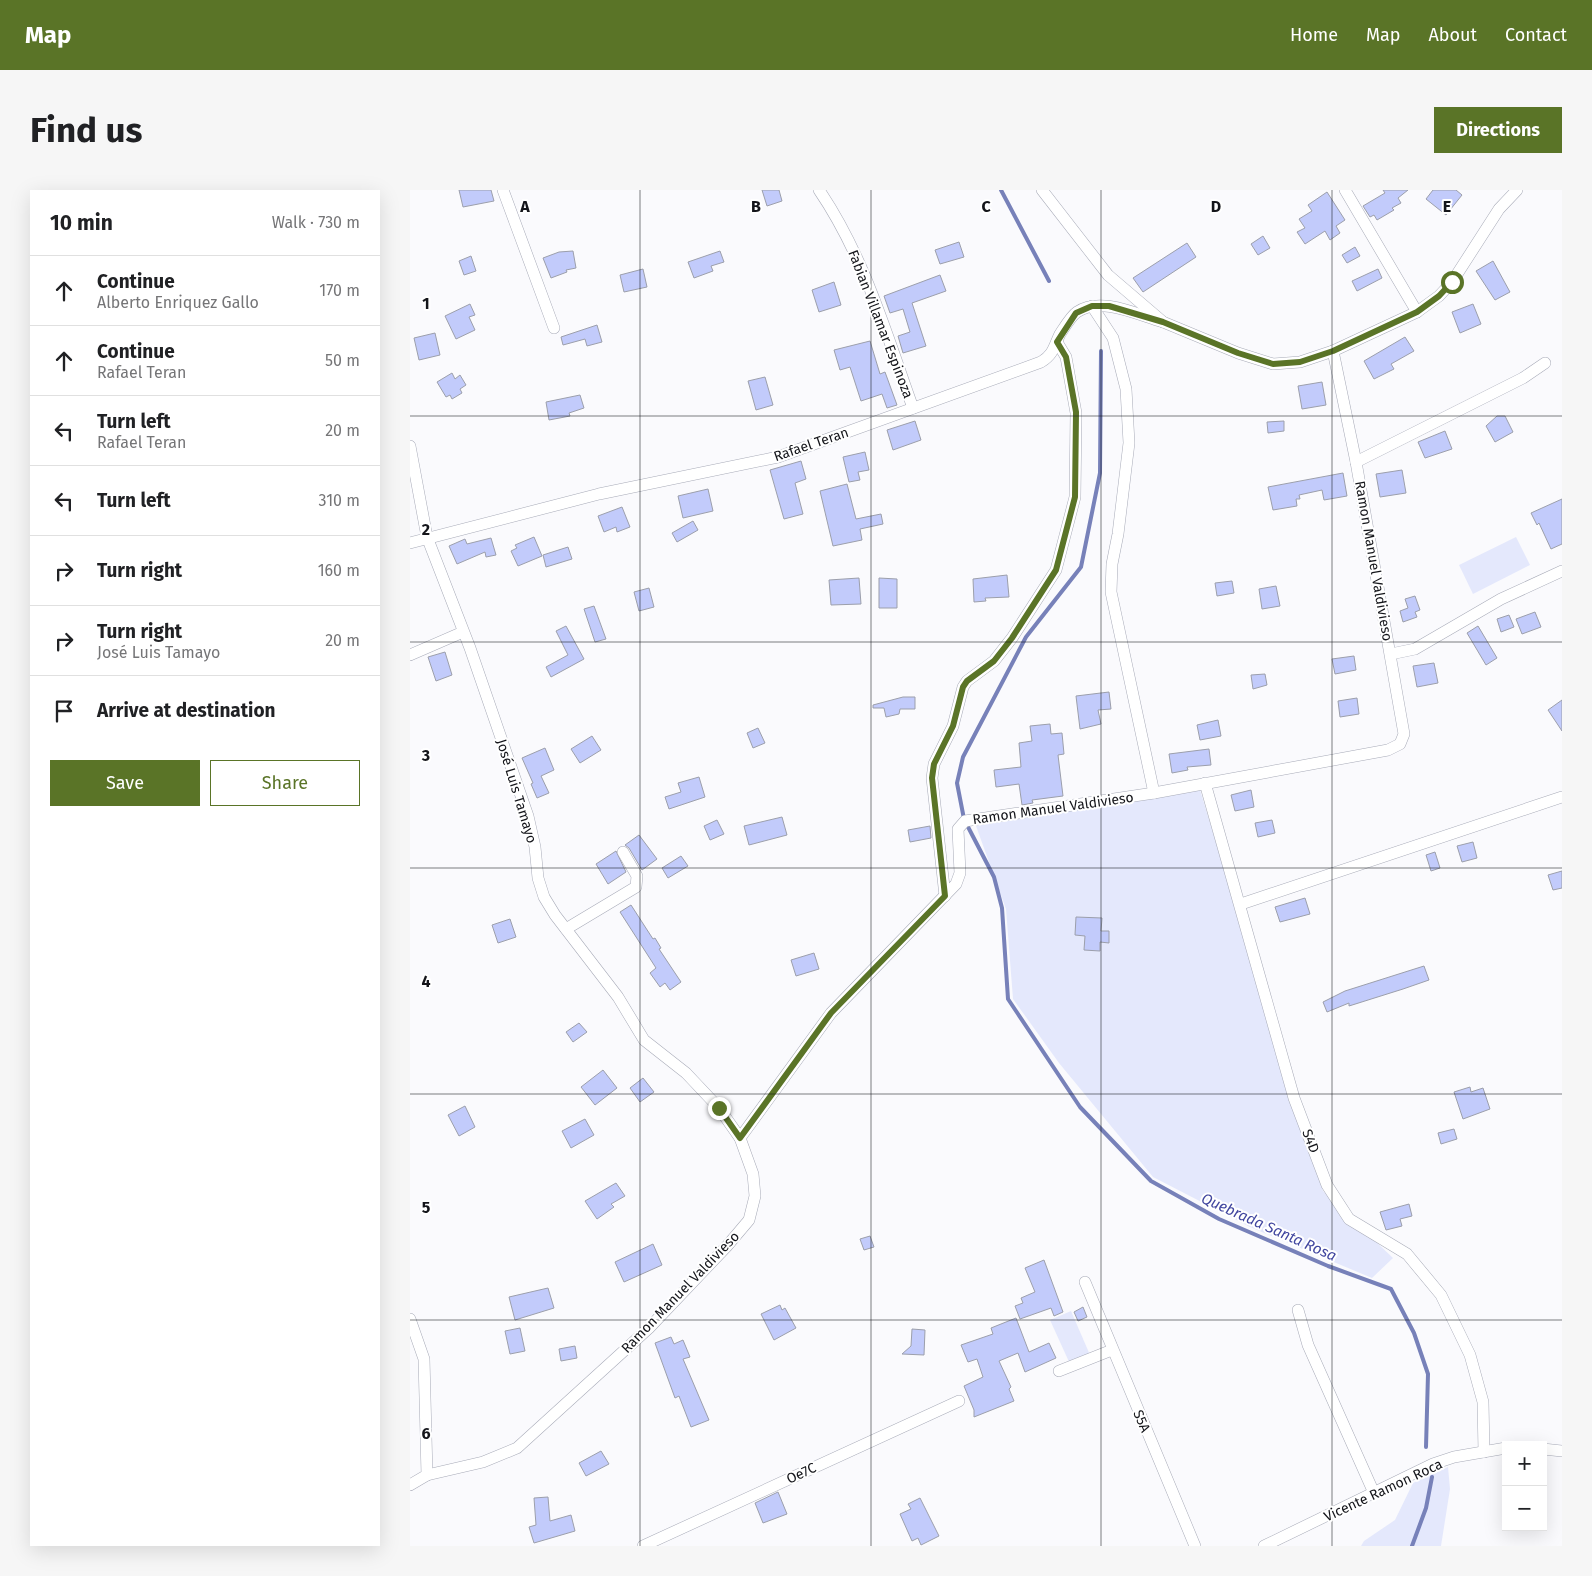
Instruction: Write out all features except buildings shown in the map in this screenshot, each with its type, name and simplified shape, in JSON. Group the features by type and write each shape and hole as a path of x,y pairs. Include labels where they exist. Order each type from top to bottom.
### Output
{"street":[{"path":"503,190 554,328"},
{"name":"Fabian Villamar Espinoza","path":"819,190 857,255 913,408"},
{"path":"1042,190 1108,275 1163,322"},
{"path":"1345,190 1417,312"},
{"path":"1092,306 1109,306 1163,322 1238,353 1273,364 1300,362 1333,351 1417,312 1439,296 1452,282 1499,209 1517,190"},
{"path":"1092,306 1113,338 1126,389 1129,443 1118,534 1112,564 1111,592 1154,793"},
{"name":"Rafael Teran","path":"410,543 426,537 599,494 778,457 1041,362 1054,350 1057,342 1076,313 1092,306"},
{"path":"945,896 932,778 934,764 953,726 963,687 967,681 994,661 1012,638 1056,570 1075,497 1076,412 1066,357 1057,342"},
{"name":"Ramon Manuel Valdivieso","path":"410,1485 427,1475 483,1462 517,1448 649,1328 727,1246 749,1220 756,1196 753,1174 740,1138 831,1013 945,896 959,879 958,829 965,821 1154,793 1388,750 1400,744 1404,734 1391,654 1356,462 1333,351"},
{"path":"1356,462 1523,378 1545,363"},
{"name":"José Luis Tamayo","path":"410,446 426,537 463,632 528,816 535,847 538,878 544,898 618,997 644,1040 686,1073 719,1108 740,1138"},
{"path":"1391,654 1416,649 1501,599 1562,571"},
{"path":"410,654 463,632"},
{"name":"S4D","path":"1205,783 1241,904 1294,1098 1327,1185 1349,1219 1407,1254 1441,1295 1470,1354 1478,1383 1483,1402 1484,1452"},
{"path":"1241,904 1562,797"},
{"path":"566,929 636,887 637,876 623,852"},
{"name":"S5A","path":"1085,1282 1195,1546"},
{"path":"1298,1310 1308,1345 1374,1493"},
{"path":"410,1319 424,1360 427,1475"},
{"path":"1059,1371 1112,1350"},
{"name":"Oe7C","path":"643,1546 959,1401"},
{"name":"Vicente Ramon Roca","path":"1264,1546 1433,1464 1454,1457 1502,1449"},
{"path":"1547,1449 1562,1451"}],"shaded area":[{"path":"1516,537 1530,565 1473,594 1459,565"},
{"path":"1200,790 1323,1191 1393,1258 1372,1278 1250,1227 1153,1177 1059,1063 1013,999 1006,909 976,826"},
{"path":"1071,1311 1090,1355 1070,1364 1050,1320"},
{"path":"1448,1467 1450,1489 1441,1546 1361,1546 1364,1541 1395,1520 1413,1483"}],"waterway":[{"name":"Quebrada Santa Rosa","path":"1001,190 1049,281"},
{"name":"Quebrada Santa Rosa","path":"964,819 957,783 963,757 1026,637 1081,567 1100,473 1101,351"},
{"name":"Quebrada Santa Rosa","path":"966,823 994,877 1002,908 1008,999 1080,1107 1151,1181 1219,1219 1328,1266 1391,1289 1414,1333 1428,1374 1426,1447"},
{"name":"Quebrada Santa Rosa","path":"1412,1546 1426,1508 1432,1477"}],"route":[{"path":"719,1108 740,1138 831,1013 945,896 932,778 934,764 953,726 963,687 967,681 994,661 1022,624 1056,570 1075,497 1076,412 1066,357 1057,342 1076,313 1092,306 1109,306 1163,322 1238,353 1273,364 1300,362 1333,351 1417,312 1439,296 1452,282"}]}
